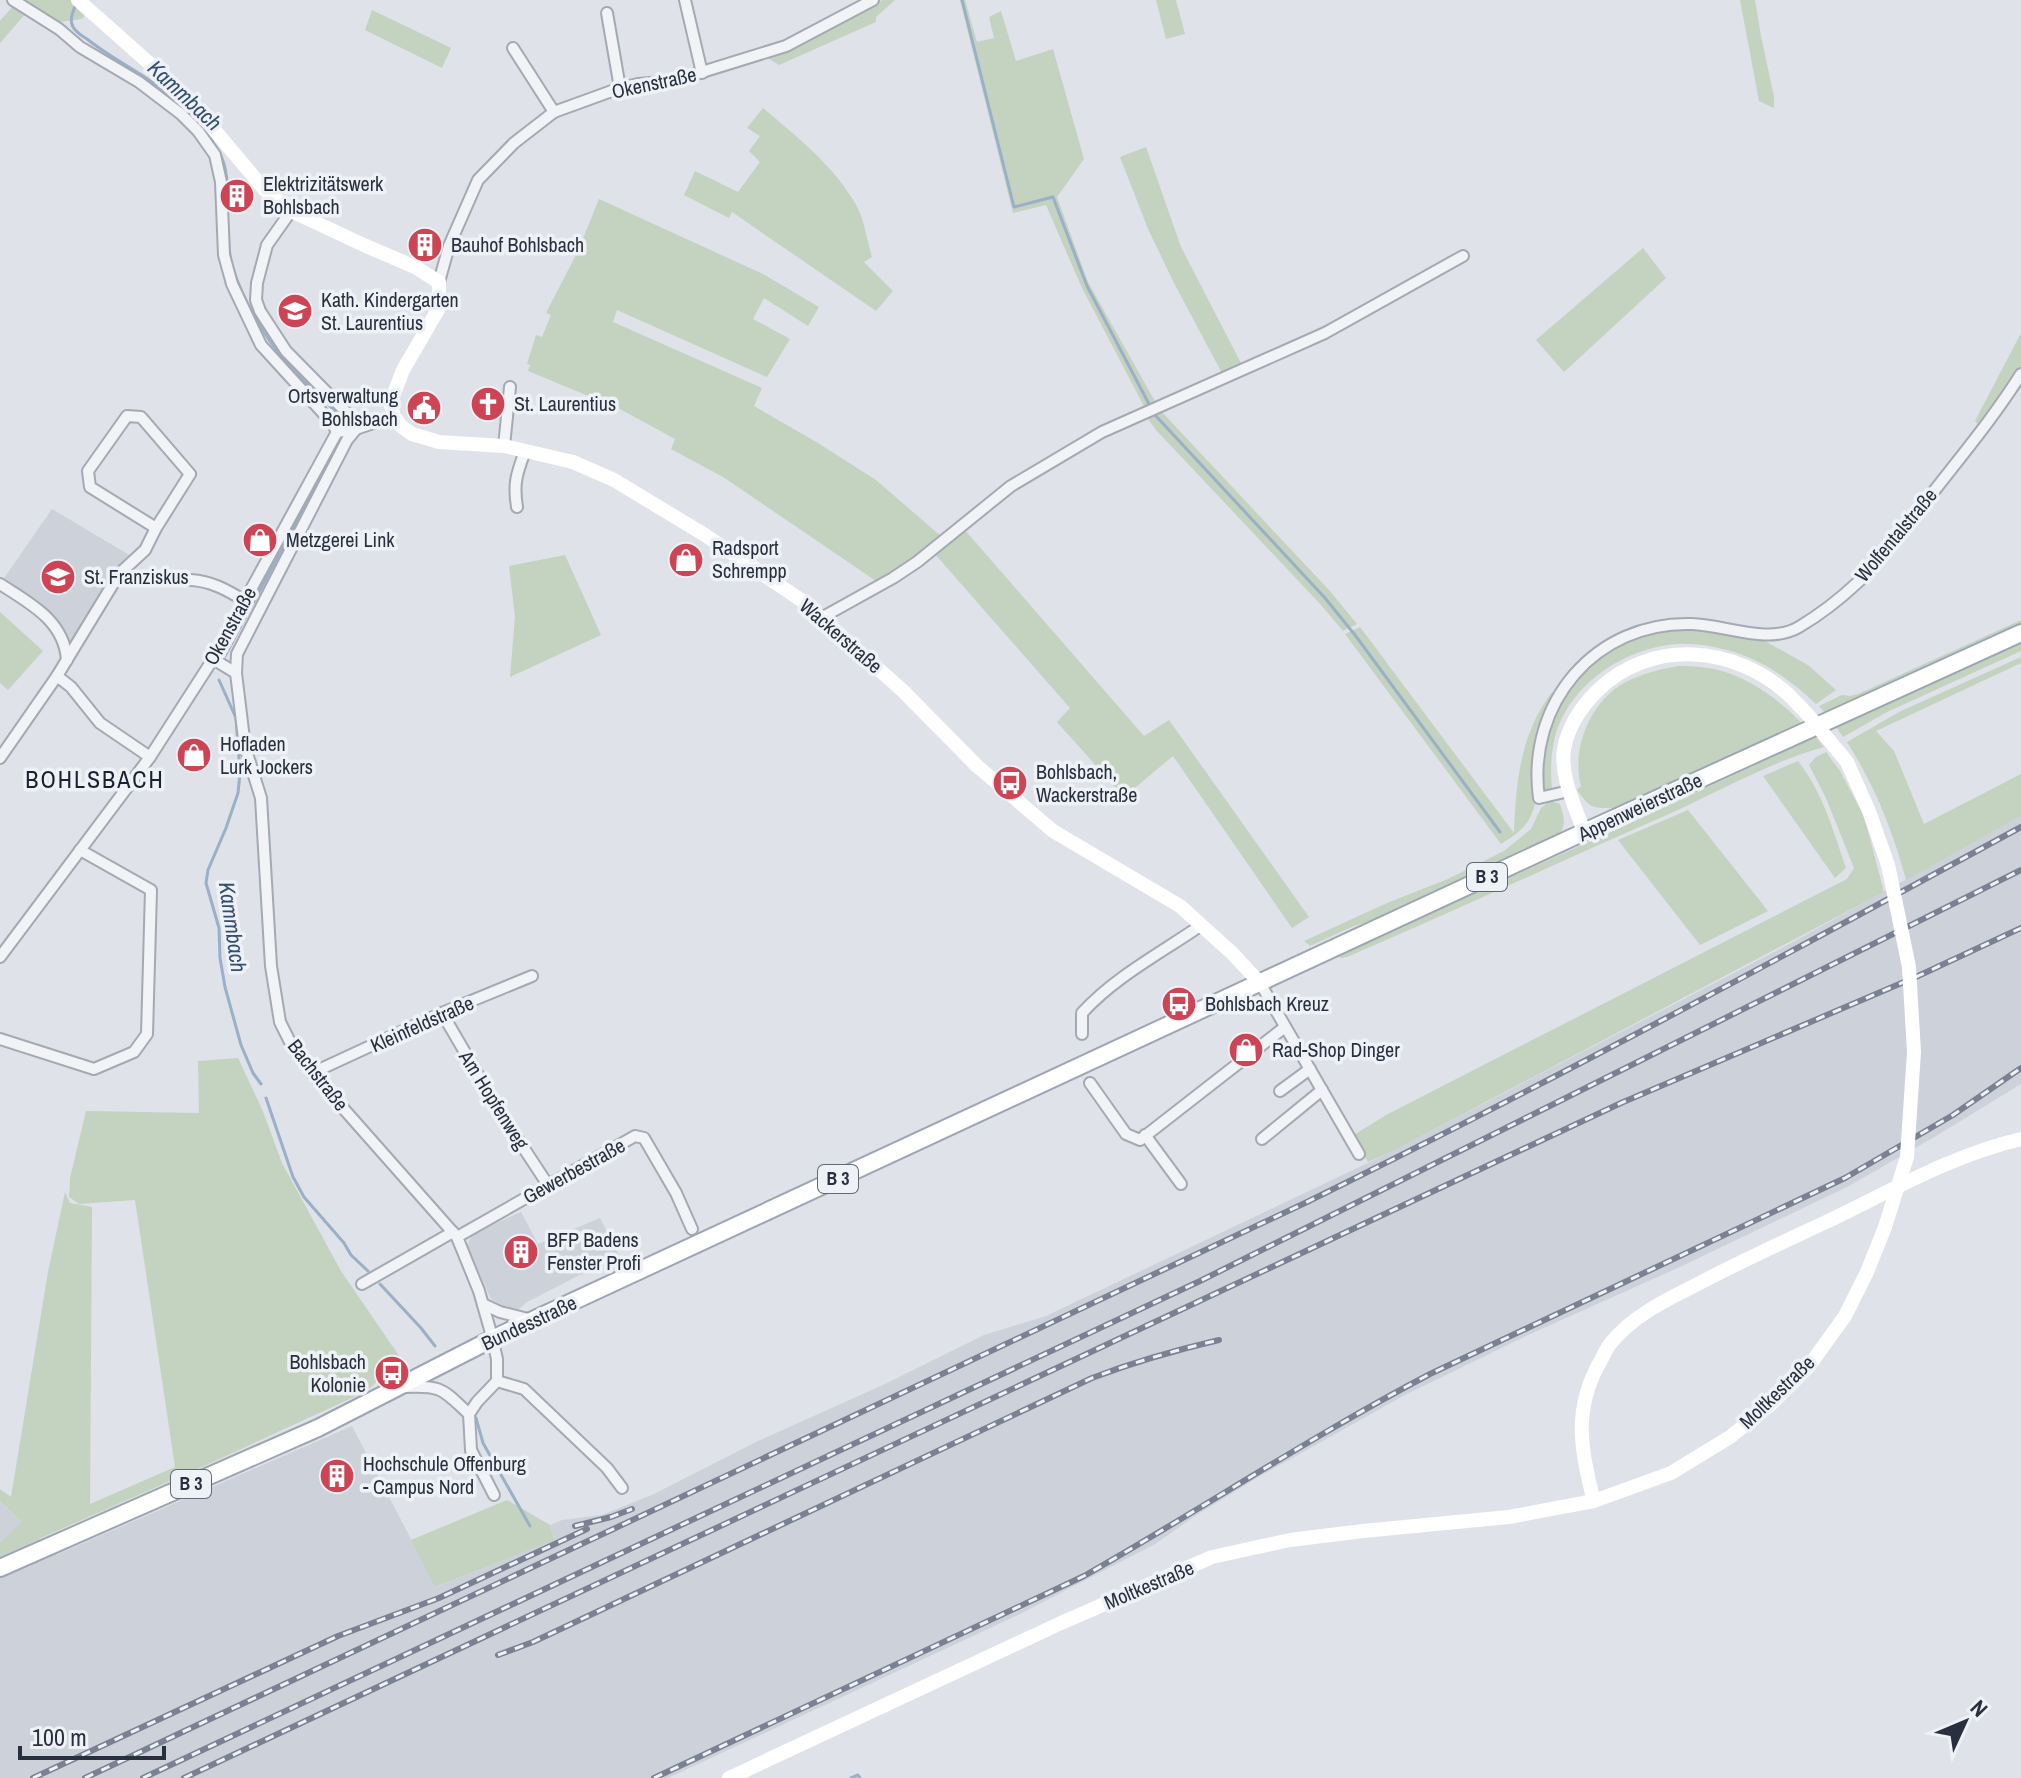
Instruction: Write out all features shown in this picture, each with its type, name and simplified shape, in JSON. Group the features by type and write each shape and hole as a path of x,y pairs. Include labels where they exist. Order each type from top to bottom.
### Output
{"main road":[{"name":"Appenweierstraße","path":"1260,983 2021,633"},
{"name":"Bundesstraße","path":"0,1568 318,1428 492,1339 1260,983"}],"street":[{"path":"13,0 80,47 139,82 198,131 215,155 221,182 224,255 232,284 261,345 337,432 394,416"},
{"path":"685,0 702,73"},
{"name":"Okenstraße","path":"394,416 391,406 393,396 403,370 439,308 439,282 449,246 478,180 514,143 554,112 620,88 673,81 786,46 873,0"},
{"path":"81,2 185,95 264,189 291,211 415,267 439,282"},
{"path":"607,13 620,88"},
{"path":"513,48 554,112"},
{"path":"291,211 267,245 256,300 286,351 350,416 353,429"},
{"path":"821,618 893,578 1011,486 1102,432 1325,333 1463,256"},
{"name":"Wolfentalstraße","path":"1569,791 1539,798 1538,753 1554,701 1575,672 1591,657 1627,635 1657,627 1693,624 1779,635 1811,619 1858,583 1982,431 2021,374"},
{"path":"504,446 510,387"},
{"path":"0,758 57,676 119,574 145,550 190,474 141,417 127,416 88,471 90,487 156,528"},
{"name":"Wackerstraße","path":"394,416 412,434 439,442 504,446 573,462 614,480 705,535 801,600 903,691 977,766 1053,831 1180,906 1232,953 1260,983 1359,1154"},
{"name":"Bachstraße","path":"353,429 237,654 236,673 245,747 261,798 271,966 280,1022 291,1044 312,1073 455,1234 483,1304 497,1359 497,1381"},
{"name":"Okenstraße","path":"0,957 150,757 213,659 337,432"},
{"path":"517,507 515,480 525,451"},
{"path":"191,580 206,581 245,601"},
{"path":"0,584 43,612 63,641 67,660"},
{"name":"Moltkestraße","path":"729,1778 1061,1623 1212,1557 1290,1540 1509,1517 1594,1501 1671,1473 1730,1437 1770,1405 1809,1366 1845,1316 1867,1272 1907,1157 1914,1052 1909,967 1888,865 1869,811 1847,762 1809,716 1777,684 1757,671 1730,660 1669,655 1644,660 1622,670 1585,703 1572,725 1564,748 1564,768 1584,832"},
{"path":"213,659 236,673"},
{"path":"57,676 71,687 100,723 150,757"},
{"path":"0,1039 94,1069 134,1052 147,1034 151,890 80,850"},
{"path":"1082,1034 1082,1013 1099,994 1200,926"},
{"name":"Kleinfeldstraße","path":"312,1073 442,1013 532,976"},
{"name":"Am Hopfenweg","path":"442,1013 498,1109 548,1185"},
{"path":"1090,1083 1126,1134 1140,1140 1285,1027"},
{"path":"1280,1091 1310,1069"},
{"path":"1262,1139 1322,1090"},
{"path":"1145,1135 1181,1184"},
{"name":"Gewerbestraße","path":"455,1234 635,1136 644,1138 676,1193 692,1229"},
{"path":"1594,1501 1584,1465 1581,1438 1581,1417 1590,1378 1610,1344 1645,1311 1723,1270 1939,1167 1994,1145 2021,1139"},
{"path":"362,1284 455,1234"},
{"path":"483,1304 500,1312 534,1320"},
{"path":"494,1495 471,1450 469,1414 497,1381 524,1389 607,1468 622,1488"},
{"path":"400,1387 431,1385 445,1391 469,1414"}],"shaded area":[{"name":"St. Franziskus","path":"52,509 131,556 113,572 69,648 58,626 2,581"},
{"path":"2021,816 2021,1084 1847,1187 1403,1396 1260,1476 1155,1544 1018,1615 668,1778 0,1778 0,1501 56,1555 352,1426 436,1587 554,1539 550,1525 562,1520 602,1515 654,1494 758,1441 984,1335 1046,1316 1393,1151 1791,943"},
{"path":"521,1212 538,1244 600,1218 619,1255 519,1309 503,1307 491,1299 467,1246 472,1234"}],"green space":[{"path":"18,0 72,0 83,9 84,17 60,22"},
{"path":"882,0 895,0 876,17 876,22 779,65 764,56 810,38"},
{"path":"960,0 965,0 977,42 994,38 989,17 1001,11 1016,61 1053,49 1084,159 1057,197 1088,282 1157,405 1146,410 1082,288 1046,205 1013,213"},
{"path":"1156,0 1176,0 1185,34 1166,39"},
{"path":"1740,0 1755,0 1774,108 1759,101"},
{"path":"15,4 27,12 0,43 0,21"},
{"path":"372,10 451,48 442,68 365,30"},
{"path":"763,108 825,164 855,203 872,257 864,262 893,291 876,311 732,212 729,218 684,195 695,171 738,192 760,162 749,151 760,136 747,128"},
{"path":"1146,147 1181,247 1243,367 1223,375 1148,229 1120,157"},
{"path":"599,199 763,274 819,307 808,326 764,298 753,319 790,339 767,377 617,310 613,322 762,388 754,406 876,480 943,538 879,583 723,477 671,449 675,439 620,409 528,371 530,365 527,364 536,335 542,337 551,315 546,313 578,251"},
{"path":"1643,248 1666,278 1564,372 1536,340"},
{"path":"2021,333 2021,366 1981,427 1975,421"},
{"path":"1160,410 1329,590 1357,624 1343,631 1156,430 1146,416"},
{"path":"964,529 1144,736 1169,720 1309,917 1292,928 1173,756 1124,797 1057,722 1070,708 934,553"},
{"path":"565,555 601,635 510,677 515,617 509,566"},
{"path":"0,612 43,651 8,690 0,683"},
{"path":"2021,620 2021,629 1828,717 1819,706 1842,695 1858,694"},
{"path":"1360,627 1514,833 1518,777 1526,742 1552,692 1554,695 1542,724 1539,776 1532,814 1514,835 1501,844 1345,634"},
{"path":"1694,628 1763,640 1808,665 1836,690 1816,704 1767,667 1746,656 1716,647 1680,644 1644,651 1609,667 1593,679 1568,707 1553,748 1552,791 1546,792 1542,771 1548,734 1560,704 1578,677 1602,654 1625,642 1654,632"},
{"path":"2021,643 2021,651 1887,712 1843,737 1836,727"},
{"path":"2021,657 2021,663 1876,731 1894,751 1924,824 2021,774 2021,816 1906,880 1882,808 1847,742 1901,711"},
{"path":"1678,666 1717,670 1744,680 1777,701 1804,726 1773,736 1613,808 1592,806 1577,790 1581,786 1581,742 1593,714 1612,691 1624,683"},
{"path":"1816,737 1824,747 1765,769 1347,957 1341,958 1339,955 1628,824"},
{"path":"1826,752 1864,816 1884,892 1368,1162 1352,1136 1388,1114 1847,879 1854,868 1809,765"},
{"path":"1798,761 1821,799 1846,868 1835,878 1763,776"},
{"path":"1550,801 1560,804 1563,813 1564,824 1558,836 1388,916 1354,926 1310,946 1304,941 1448,879 1504,851 1531,829 1541,808"},
{"path":"1688,810 1768,911 1700,945 1618,840"},
{"path":"238,1058 262,1109 282,1163 341,1271 406,1366 381,1378 354,1397 0,1556 0,1543 22,1522 0,1501 0,1489 11,1497 48,1272 65,1192 70,1203 92,1207 90,1504 175,1467 135,1200 79,1204 69,1197 70,1178 86,1111 199,1113 198,1061"},
{"path":"507,1500 550,1525 554,1540 435,1587 411,1540"}],"waterway":[{"path":"962,0 1014,207 1053,197 1087,286 1150,406"},
{"name":"Kammbach","path":"76,4 71,21 76,31 168,94 212,140 224,166 227,216"},
{"name":"Kammbach","path":"228,232 233,269 260,326 288,364 330,406 344,426"},
{"path":"1155,415 1325,598 1500,832"},
{"name":"Kammbach","path":"225,656 343,434"},
{"name":"Kammbach","path":"219,680 236,718 240,773 238,793 208,870 206,883 219,928 225,987 241,1045 261,1084"},
{"name":"Kammbach","path":"266,1098 293,1177 304,1197 368,1271"},
{"name":"Kammbach","path":"380,1284 435,1346"},
{"name":"Kammbach","path":"476,1418 483,1443 530,1526"},
{"path":"851,1778 858,1775 860,1778"}],"railway":[{"path":"85,1778 1305,1203 1575,1066 2021,827"},
{"path":"143,1778 1200,1281 2021,870"},
{"path":"184,1778 1621,1103 1918,976 2021,928"},
{"path":"654,1778 1084,1576 1342,1422 1430,1374 1845,1178 1953,1115 2021,1068"},
{"path":"498,1655 533,1642 1092,1378 1219,1340"},
{"path":"575,1526 632,1509"},
{"path":"33,1778 338,1636 439,1598 587,1529"}],"place":[{"name":"Elektrizitätswerk Bohlsbach","path":"237,196"},
{"name":"Bauhof Bohlsbach","path":"425,245"},
{"name":"Kath. Kindergarten St. Laurentius","path":"295,311"},
{"name":"St. Laurentius","path":"488,404"},
{"name":"Ortsverwaltung Bohlsbach","path":"424,408"},
{"name":"Metzgerei Link","path":"260,540"},
{"name":"Radsport Schrempp","path":"686,560"},
{"name":"St. Franziskus","path":"58,577"},
{"name":"Hofladen Lurk Jockers","path":"194,755"},
{"name":"Bohlsbach, Wackerstraße","path":"1010,783"},
{"name":"Bohlsbach Kreuz","path":"1179,1004"},
{"name":"Rad-Shop Dinger","path":"1246,1050"},
{"name":"BFP Badens Fenster Profi","path":"521,1252"},
{"name":"Bohlsbach Kolonie","path":"392,1373"},
{"name":"Hochschule Offenburg - Campus Nord","path":"337,1476"}],"district":[{"name":"BOHLSBACH","path":"95,780"}]}
